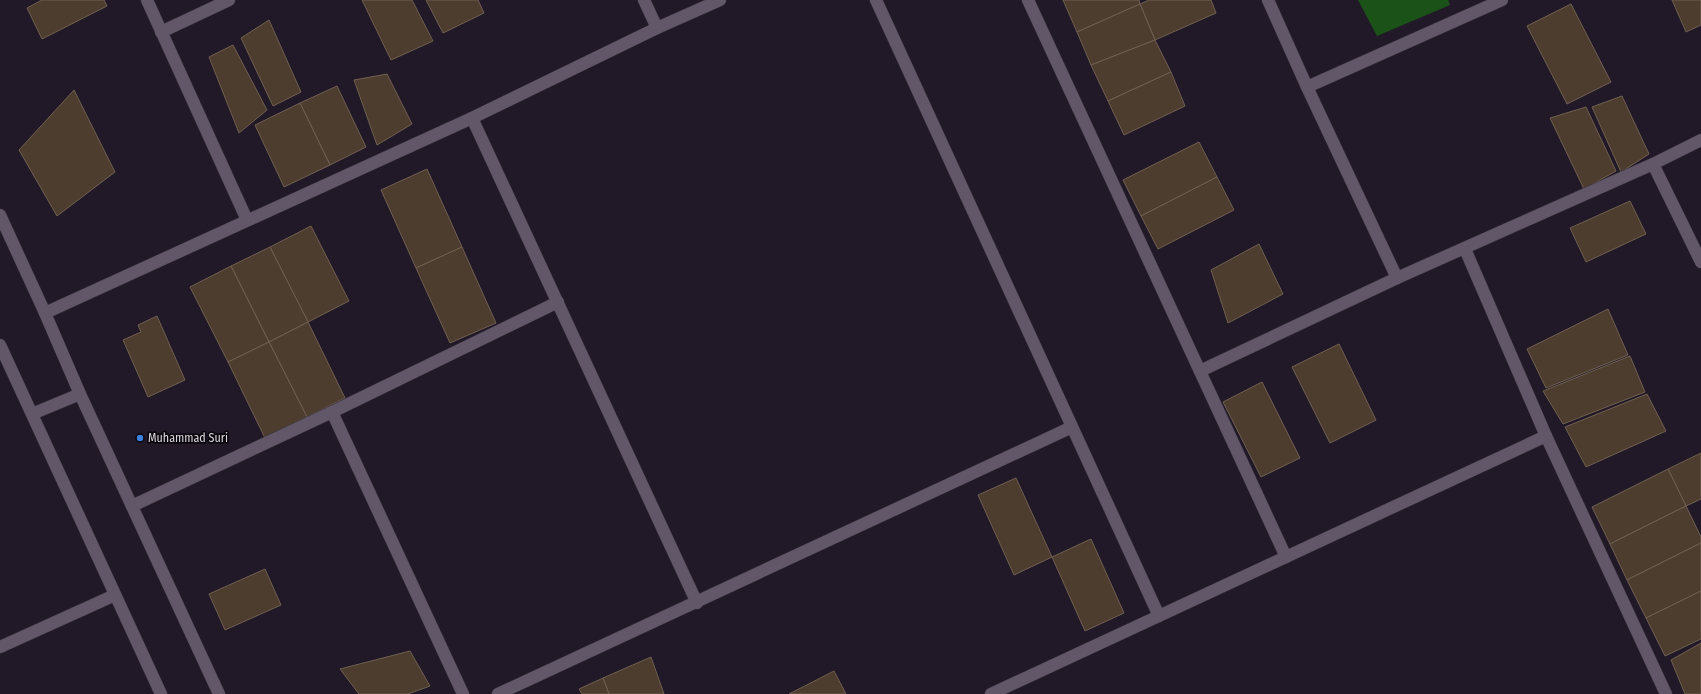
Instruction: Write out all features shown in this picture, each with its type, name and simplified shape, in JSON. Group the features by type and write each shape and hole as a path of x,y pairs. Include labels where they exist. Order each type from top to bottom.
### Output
{"street":[{"path":"147,0 247,220"},
{"path":"161,32 229,0"},
{"path":"644,0 657,28"},
{"path":"45,313 472,118 657,28 720,0"},
{"path":"876,0 1159,616"},
{"path":"1028,0 1286,557"},
{"path":"1268,0 1307,88 1397,278"},
{"path":"1307,88 1502,0"},
{"path":"472,118 697,603"},
{"path":"1200,371 1397,278 1653,164 1701,140"},
{"path":"1653,164 1701,262"},
{"path":"0,215 80,394 219,694"},
{"path":"1465,249 1546,436 1666,694"},
{"path":"132,506 332,412 558,302"},
{"path":"0,345 161,694"},
{"path":"32,414 80,394"},
{"path":"332,412 463,694"},
{"path":"498,694 697,603 1072,427"},
{"path":"991,694 1546,436"},
{"path":"0,647 115,595"}],"green space":[{"path":"1358,0 1448,0 1450,5 1377,36"}],"building":[{"path":"42,0 104,0 107,6 42,39 27,8"},
{"path":"362,0 412,0 433,41 391,60"},
{"path":"426,0 478,0 484,13 443,33"},
{"path":"1063,0 1139,0 1140,4 1077,32"},
{"path":"1149,0 1211,0 1216,13 1155,40 1140,4"},
{"path":"1672,0 1701,0 1701,25 1686,32"},
{"path":"1140,4 1155,40 1091,65 1077,32"},
{"path":"1571,4 1611,82 1567,104 1527,26"},
{"path":"269,20 301,92 273,106 241,38"},
{"path":"1155,40 1171,72 1108,101 1091,65"},
{"path":"233,45 267,110 239,133 209,57"},
{"path":"1171,72 1185,106 1124,135 1108,101"},
{"path":"387,74 412,124 377,145 354,80"},
{"path":"337,86 366,147 330,165 300,103"},
{"path":"74,90 115,172 57,216 19,150"},
{"path":"1622,96 1649,154 1621,172 1592,107"},
{"path":"300,103 330,165 284,187 255,125"},
{"path":"1586,107 1616,171 1584,189 1550,118"},
{"path":"1199,142 1217,177 1141,216 1123,180"},
{"path":"427,169 462,247 416,268 381,190"},
{"path":"1217,177 1234,210 1158,249 1141,216"},
{"path":"1630,201 1646,234 1586,262 1570,228"},
{"path":"311,226 349,301 308,322 270,247"},
{"path":"1259,244 1283,294 1228,323 1211,270"},
{"path":"270,247 308,322 269,342 231,266"},
{"path":"462,247 496,323 450,343 416,268"},
{"path":"231,266 269,342 228,362 190,287"},
{"path":"1608,309 1628,355 1546,388 1527,349"},
{"path":"157,316 185,380 148,397 123,340 141,332 138,325"},
{"path":"308,322 345,398 307,417 269,342"},
{"path":"269,342 307,417 265,438 228,362"},
{"path":"1339,344 1376,420 1330,443 1292,367"},
{"path":"1630,356 1645,392 1563,424 1543,391"},
{"path":"1262,382 1300,458 1261,477 1223,402"},
{"path":"1647,394 1666,431 1586,467 1565,427"},
{"path":"1701,453 1701,499 1686,506 1668,469"},
{"path":"1668,469 1686,506 1610,544 1592,507"},
{"path":"1016,478 1052,557 1014,575 978,495"},
{"path":"1686,506 1701,537 1701,543 1627,580 1610,544"},
{"path":"1091,539 1124,613 1085,631 1052,557"},
{"path":"1701,543 1701,591 1646,618 1627,580"},
{"path":"265,569 281,605 225,630 209,594"},
{"path":"1701,591 1701,639 1665,656 1646,618"},
{"path":"1701,643 1701,694 1685,694 1671,660"},
{"path":"410,651 430,686 408,694 359,694 340,669"},
{"path":"651,657 664,694 609,694 603,678"},
{"path":"834,671 846,694 789,694"},
{"path":"603,678 609,694 582,694 579,689"}],"place":[{"name":"Muhammad Suri","path":"140,438"}]}
